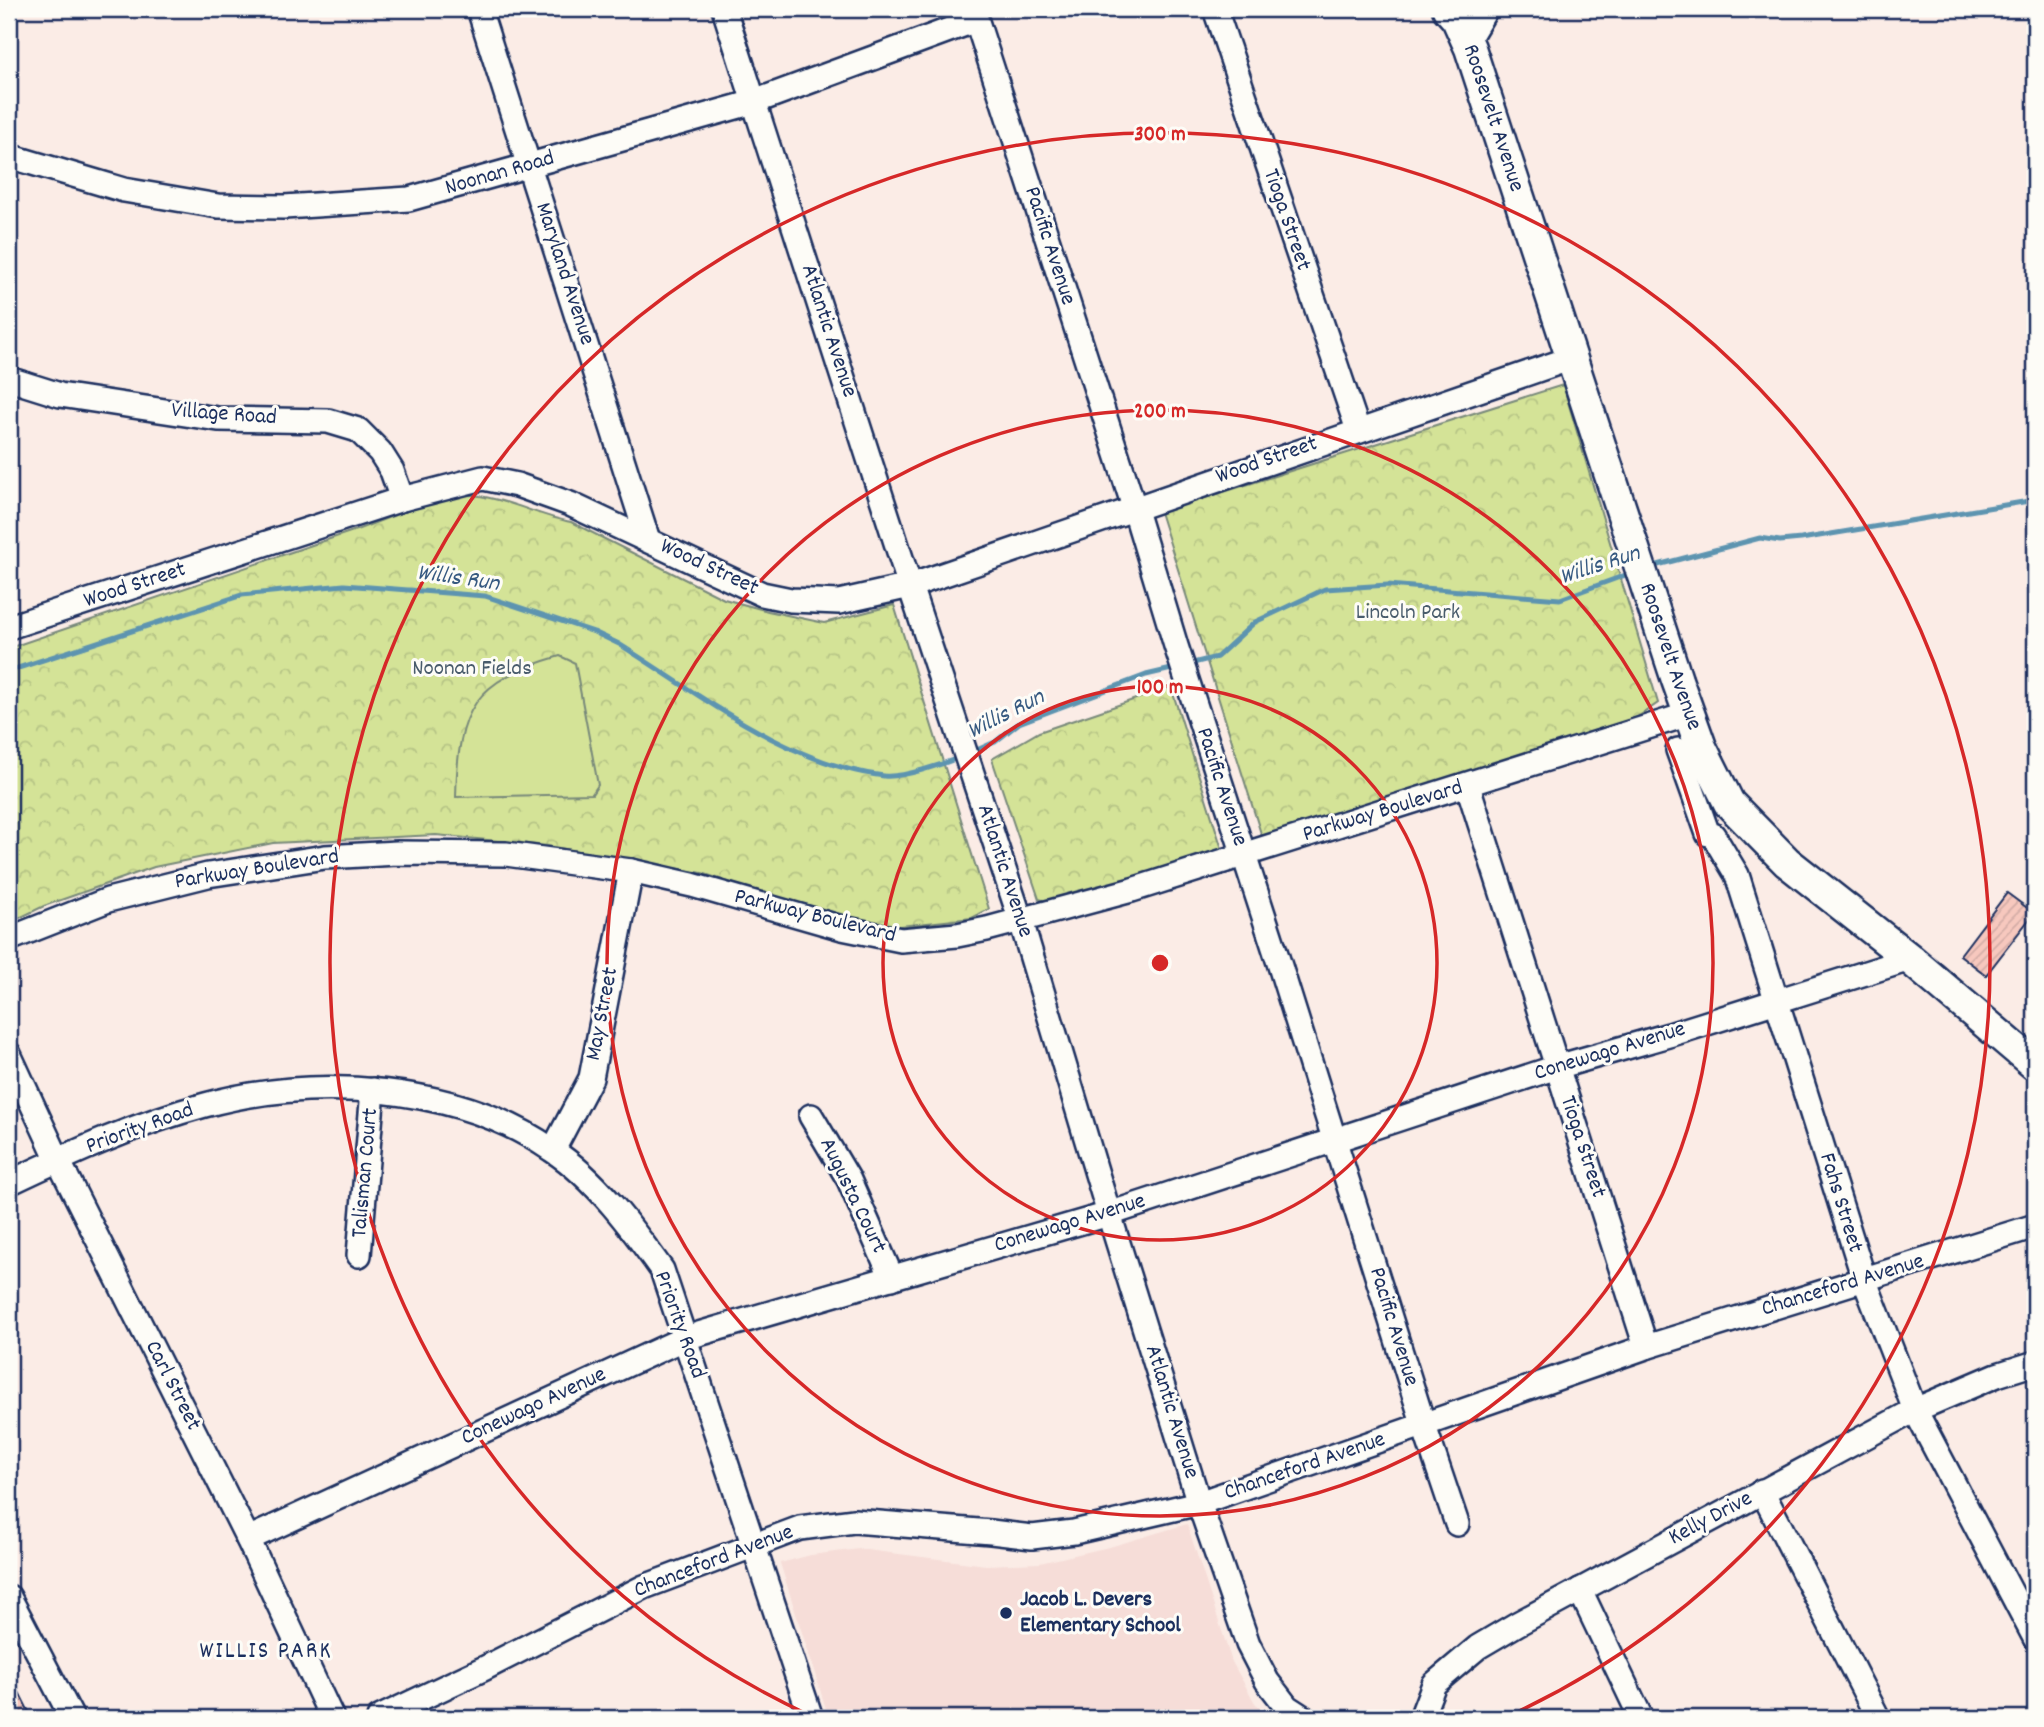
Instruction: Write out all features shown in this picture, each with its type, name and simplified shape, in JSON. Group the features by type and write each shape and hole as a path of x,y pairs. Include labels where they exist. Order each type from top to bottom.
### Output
{"main road":[{"name":"Roosevelt Avenue","path":"1448,9 1457,19 1467,41 1689,714 1701,747 1729,803 1787,862 1910,959 2035,1065"}],"street":[{"name":"Maryland Avenue","path":"479,9 648,540"},
{"name":"Atlantic Avenue","path":"724,9 1021,921 1199,1503 1248,1644 1268,1681 1287,1707 1304,1718"},
{"name":"Tioga Street","path":"1215,9 1358,430"},
{"path":"1467,41 1486,9"},
{"name":"Noonan Road","path":"9,156 124,190 218,206 284,207 409,199 754,102 974,14"},
{"name":"Pacific Avenue","path":"974,14 1134,507 1242,856 1280,966 1457,1524"},
{"name":"Wood Street","path":"9,627 402,499 483,478 517,485 570,504 762,594 791,600 839,601 910,586 1572,358"},
{"name":"Village Road","path":"9,379 60,395 218,419 328,421 358,430 380,452 392,471 402,499"},
{"name":"Parkway Boulevard","path":"9,939 108,900 208,874 325,857 397,853 506,854 631,871 692,885 842,928 901,940 957,935 1120,894 1689,714"},
{"name":"Fahs Street","path":"1678,750 1708,834 1713,835 1737,874 1864,1279 1915,1410 2035,1639"},
{"name":"Tioga Street","path":"1468,786 1646,1347"},
{"name":"May Street","path":"553,1150 591,1078 631,871"},
{"name":"Conewago Avenue","path":"248,1539 685,1338 1109,1214 1557,1067 1910,959"},
{"name":"Carl Street","path":"9,1054 58,1160 248,1539 332,1718"},
{"name":"Priority Road","path":"9,1183 117,1136 206,1105 286,1090 373,1090 445,1102 493,1118 553,1150 623,1216 662,1270 811,1718"},
{"name":"Talisman Court","path":"359,1255 373,1090"},
{"name":"Augusta Court","path":"811,1116 849,1180 892,1278"},
{"name":"Chanceford Avenue","path":"379,1718 485,1668 644,1587 800,1528 854,1521 1032,1538 1074,1532 1199,1503 1646,1347 2035,1226"},
{"name":"Kelly Drive","path":"1421,1718 1434,1684 1478,1647 1915,1410 1997,1375 2035,1363"},
{"path":"1762,1491 1878,1718"},
{"path":"1580,1590 1641,1718"},
{"path":"9,1597 72,1718"}],"shaded area":[{"name":"Jacob L. Devers Elementary School","path":"1187,1524 1232,1662 1255,1703 1266,1714 1258,1716 1259,1718 829,1718 780,1563 811,1555 859,1549 986,1565 1040,1563 1113,1546"}],"green space":[{"name":"Lincoln Park","path":"1563,385 1658,703 1633,720 1263,840 1160,512"},
{"name":"Noonan Fields","path":"447,495 492,498 571,522 724,599 768,611 824,623 894,605 989,909 972,918 891,927 812,910 702,873 548,846 436,835 273,843 154,867 44,906 9,923 9,648 359,529"},
{"path":"560,656 575,663 598,785 592,794 456,797 461,741 476,702 489,688 507,676"},
{"path":"1171,687 1222,849 1210,856 1056,904 1039,899 992,759 1039,732"}],"building":[{"path":"2007,893 2034,913 1986,975 1960,955"},
{"path":"9,1672 32,1718 9,1718"}],"waterway":[{"name":"Willis Run","path":"1650,567 1760,538 1780,541 1801,539 2035,500"},
{"name":"Willis Run","path":"1189,664 1217,657 1255,622 1325,589 1388,585 1560,599 1631,573"},
{"name":"Willis Run","path":"9,671 242,595 344,585 485,596 594,632 619,644 746,725 814,758 849,769 892,776 923,770 961,757"},
{"name":"Willis Run","path":"970,753 995,742 1019,723 1146,675 1176,668"}],"place":[{"name":"Jacob L. Devers Elementary School","path":"1006,1613"}],"district":[{"name":"WILLIS PARK","path":"266,1652"}]}
